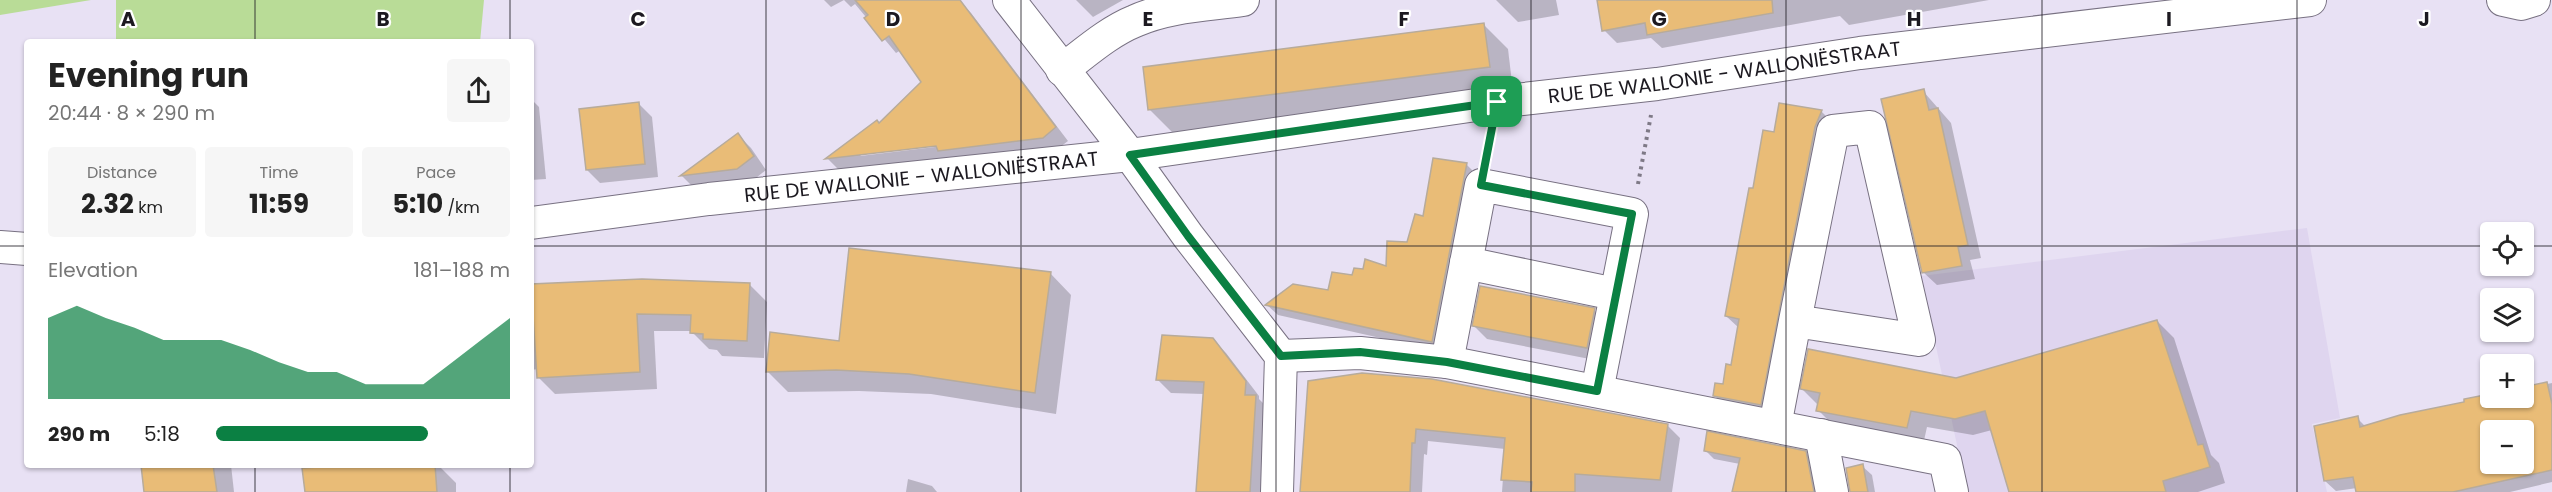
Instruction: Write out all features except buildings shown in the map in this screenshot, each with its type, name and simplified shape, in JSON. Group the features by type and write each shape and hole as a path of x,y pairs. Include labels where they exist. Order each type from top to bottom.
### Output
{"street":[{"path":"1009,0 1130,155 1188,236 1281,356 1277,492"},
{"path":"1062,70 1109,35 1135,21 1165,11 1243,0"},
{"name":"RUE DE WALLONIE - WALLONIËSTRAAT","path":"534,223 709,199 1130,155 1497,102 1657,84 1860,53 2310,0"},
{"path":"2503,0 2521,4 2534,0"},
{"path":"2540,0 2552,19"},
{"path":"1775,426 1795,321 1833,131 1870,127 1918,340 1795,321"},
{"path":"1447,362 1481,185 1632,214 1597,391"},
{"path":"0,247 24,249"},
{"path":"1466,263 1615,294"},
{"path":"1281,356 1360,352 1447,362 1945,460 1952,492"},
{"path":"1821,435 1832,492"}],"path":[{"path":"1632,214 1657,84"},
{"path":"1481,185 1497,102"}],"shaded area":[{"path":"2307,228 2340,418 2312,424 2327,492 1967,492 1921,276"}],"green space":[{"path":"0,0 91,0 0,15"},
{"path":"116,0 484,0 480,39 116,39"}],"route":[{"path":"1497,102 1481,185 1632,214 1597,391 1447,362 1360,352 1281,356 1188,236 1130,155 1198,144 1497,102"}]}
